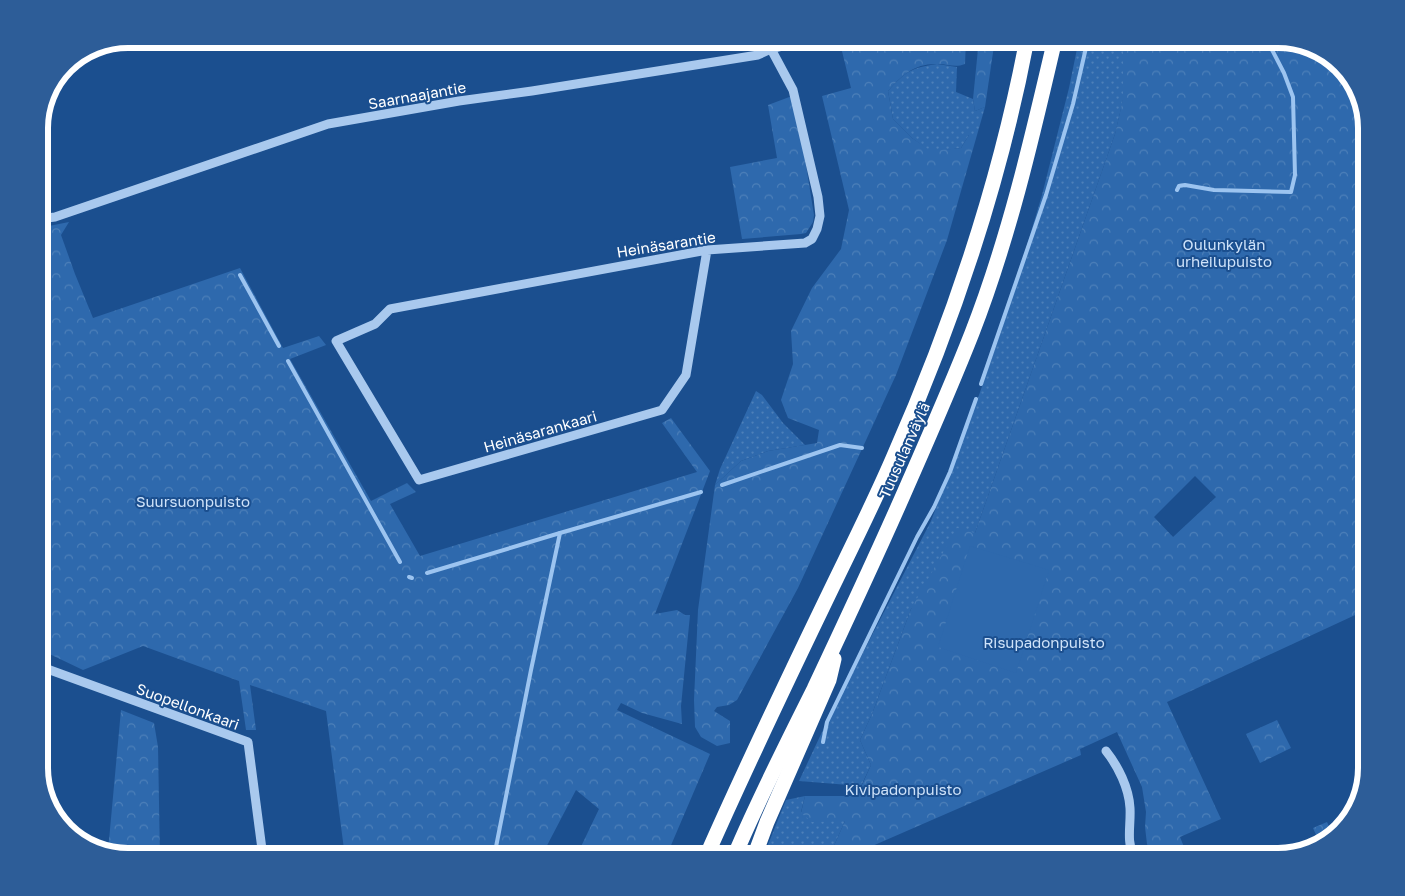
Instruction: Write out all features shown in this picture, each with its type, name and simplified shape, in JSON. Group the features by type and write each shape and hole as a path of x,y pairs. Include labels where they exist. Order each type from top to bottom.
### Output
{"highway":[{"name":"Tuusulanväylä","path":"710,848 890,465 924,386 966,272 986,208 1005,142 1025,48"},
{"name":"Tuusulanväylä","path":"738,848 776,763 841,631 948,394 985,297 1030,148 1053,48"},
{"path":"757,848 766,822 830,680 841,631"}],"street":[{"name":"Saarnaajantie","path":"48,218 328,124 459,101 758,55 775,48"},
{"name":"Heinäsarantie","path":"336,341 375,324 390,309 707,250 805,243 812,239 820,216 818,197 794,90 771,49"},
{"name":"Heinäsarankaari","path":"336,341 419,480 662,410 686,375 707,250"},
{"name":"Suopellonkaari","path":"48,669 248,742 262,848"},
{"path":"1106,751 1116,765 1128,796 1130,807 1130,848"}],"green space":[{"path":"841,48 966,48 965,64 955,66 930,64 916,68 904,75 888,91 893,119 912,138 931,151 961,148 969,135 977,135 947,240 896,375 798,588 737,700 729,705 717,707 714,711 730,721 730,743 717,746 701,737 695,727 694,700 698,610 715,485 741,461 768,451 817,443 819,430 788,418 781,400 793,364 791,331 812,288 841,249 849,210 822,96 851,88"},
{"path":"978,48 994,48 985,107 975,111 973,99"},
{"path":"1077,48 1123,48 1136,69 1123,100 1115,134 975,533 911,609 872,714 860,740 871,765 861,786 799,781 822,732 931,521 1001,332 1042,195"},
{"path":"1123,48 1293,49 1322,61 1334,71 1347,88 1355,107 1358,128 1358,614 1167,702 1221,819 1180,837 1184,848 1149,848 1142,787 1117,732 1080,749 1081,755 868,848 833,848 845,821 812,822 801,813 805,796 857,796 871,765 860,740 872,714 911,609 957,528 975,533 1115,134 1123,99","holes":["1195,476 1216,497 1173,537 1154,517"]},
{"path":"937,64 957,67 956,92 973,99 975,111 985,107 977,135 969,135 961,148 931,152 912,138 893,119 888,91 909,72 921,67"},
{"path":"792,96 797,109 814,215 813,222 806,233 742,239 730,167 777,158 768,105"},
{"name":"Suursuonpuisto","path":"69,222 61,235 93,318 240,268 283,348 319,336 326,345 290,359 371,501 407,483 416,492 390,504 420,556 697,472 662,423 671,418 710,471 655,614 677,610 685,615 690,615 681,706 682,724 642,713 621,703 617,710 710,754 670,848 580,848 599,809 576,790 546,848 344,848 326,711 250,685 256,730 246,730 239,681 143,646 83,670 48,653 48,226"},
{"path":"756,391 762,395 783,423 805,445 768,451 741,461 715,485 720,469"},
{"path":"970,546 1049,570 1016,673 938,647"},
{"path":"121,710 154,723 158,747 160,848 108,846"},
{"path":"1277,720 1291,748 1260,763 1246,734"},
{"path":"805,796 801,812 845,821 833,848 767,848 786,800"},
{"path":"1327,822 1330,829 1317,838 1313,828"}],"waterway":[{"path":"981,384 1046,195 1073,104 1086,48"},
{"path":"1177,190 1179,186 1185,185 1214,190 1291,192 1295,175 1293,97 1284,73 1271,48"},
{"path":"240,275 279,346"},
{"path":"288,361 400,562"},
{"path":"823,742 827,722 950,472 976,399"},
{"path":"722,485 840,445 862,448"},
{"path":"496,848 560,533 701,492"},
{"path":"427,573 560,533"}],"park label":[{"name":"Oulunkylän urheilupuisto","path":"1224,252"},
{"name":"Risupadonpuisto","path":"1044,642"},
{"name":"Kivipadonpuisto","path":"903,789"}]}
